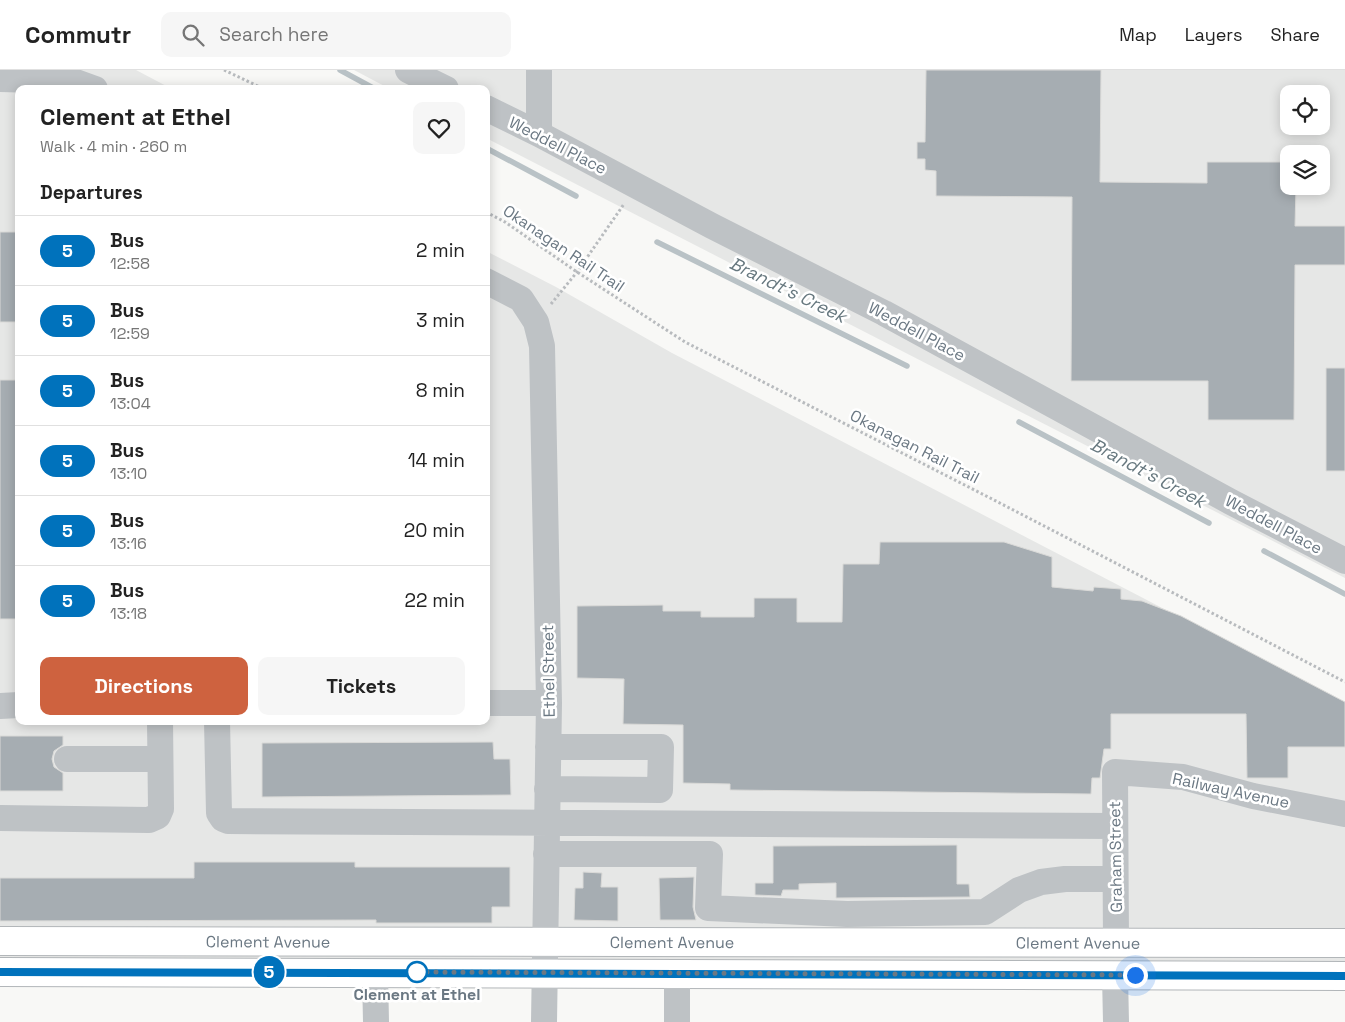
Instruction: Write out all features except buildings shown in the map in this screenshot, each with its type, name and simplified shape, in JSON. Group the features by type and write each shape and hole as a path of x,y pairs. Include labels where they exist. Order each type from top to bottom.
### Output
{"main road":[{"name":"Clement Avenue","path":"0,941 1345,943"},
{"name":"Clement Avenue","path":"1116,975 1124,965 1135,963 1268,961 1345,948"},
{"name":"Clement Avenue","path":"0,972 678,972 1345,976"}],"street":[{"path":"408,70 438,85"},
{"path":"539,70 539,134"},
{"path":"8,76 73,81 84,85"},
{"name":"Weddell Place","path":"490,110 884,313 1231,502 1345,561"},
{"name":"Ethel Street","path":"490,283 521,299 536,322 542,346 549,703 544,1022"},
{"path":"490,703 549,703"},
{"path":"0,706 15,706"},
{"path":"0,818 149,820 158,816 161,809 160,725"},
{"path":"217,725 218,806 219,813 223,819 228,821 1115,826"},
{"path":"547,789 660,790 661,747 548,747"},
{"path":"67,759 160,759"},
{"name":"Railway Avenue","path":"1116,772 1183,777 1253,796 1345,814"},
{"name":"Graham Street","path":"1116,772 1116,943"},
{"path":"546,854 710,854 706,942"},
{"path":"708,908 847,914 985,912 1019,890 1041,882 1065,879 1116,879"},
{"path":"375,972 376,1022"},
{"path":"677,1022 678,972"},
{"path":"1116,975 1116,1022"}],"path":[{"path":"224,70 256,85"},
{"path":"536,322 577,272 636,186"},
{"name":"Okanagan Rail Trail","path":"490,214 505,222 577,272 685,342 1345,682"}],"shaded area":[{"path":"0,70 136,70 164,85 15,85 15,725 490,725 490,253 556,287 672,353 1345,703 1345,961 575,962 0,959"},
{"path":"354,70 1345,70 1345,578 490,140 490,85 382,85"}],"waterway":[{"name":"Brandt's Creek","path":"340,70 368,85"},
{"name":"Brandt's Creek","path":"490,150 576,196"},
{"name":"Brandt's Creek","path":"657,242 907,366"},
{"name":"Brandt's Creek","path":"1019,422 1209,523"},
{"name":"Brandt's Creek","path":"1264,551 1345,594"}],"bus line":[{"name":"5","path":"0,972 678,972 705,974 1345,976"}],"place":[{"name":"Clement at Ethel","path":"417,972"}],"route":[{"path":"417,972 413,972 1135,975"}]}
